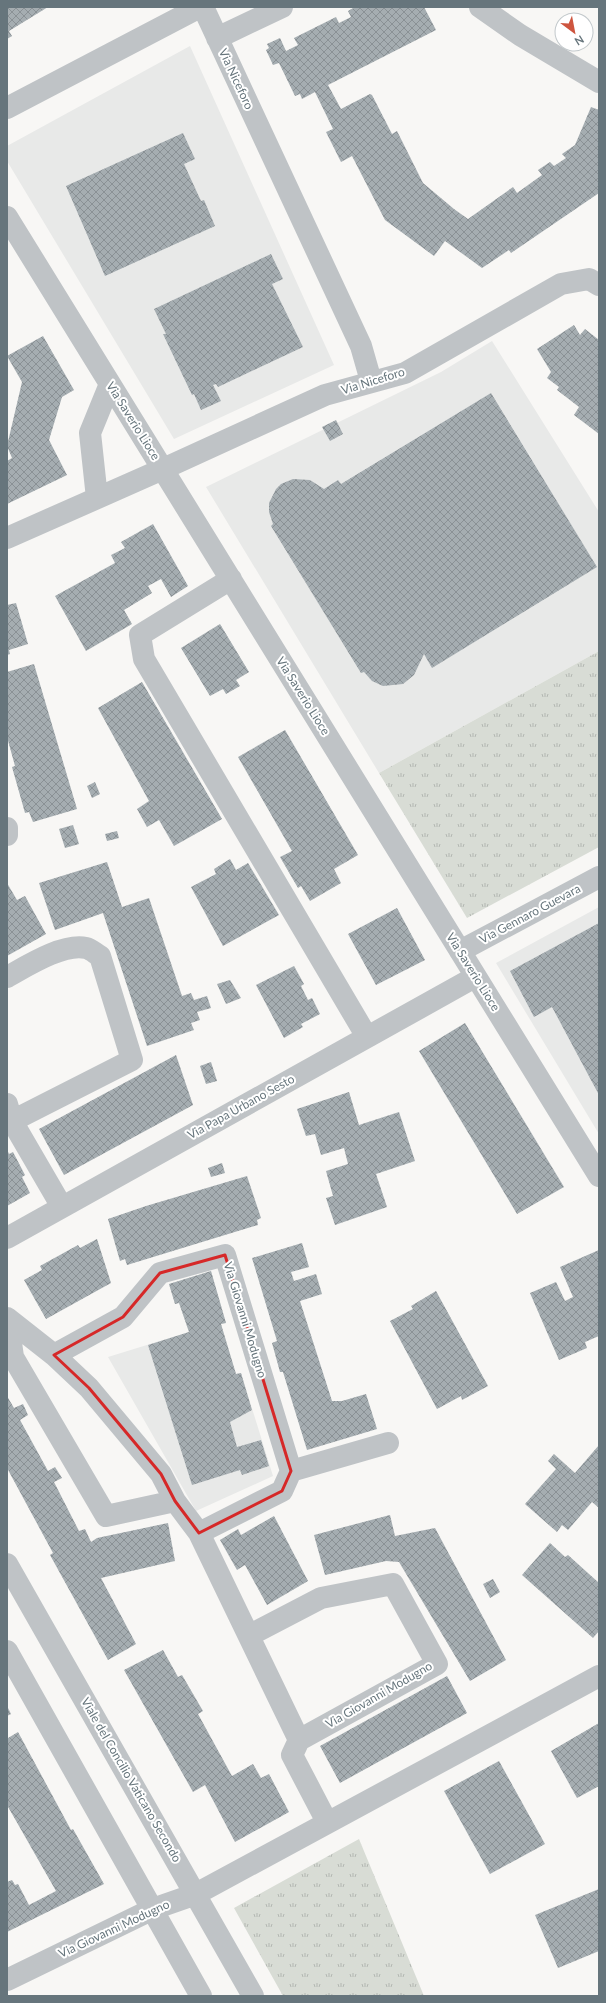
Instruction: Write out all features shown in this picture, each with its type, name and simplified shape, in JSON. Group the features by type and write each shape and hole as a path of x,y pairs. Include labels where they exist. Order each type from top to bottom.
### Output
{"street":[{"name":"Via Niceforo","path":"202,7 361,346 371,381"},
{"path":"7,108 202,7"},
{"path":"217,38 282,7"},
{"path":"480,7 520,35 599,82"},
{"name":"Via Saverio Lioce","path":"7,217 599,1176"},
{"name":"Via Niceforo","path":"7,538 163,470 326,395 405,372 561,284 589,280 599,285"},
{"path":"97,498 90,432 110,384"},
{"path":"231,579 140,635 144,659 367,1038"},
{"path":"7,828 7,835"},
{"name":"Via Gennaro Guevara","path":"460,951 599,877"},
{"path":"7,977 34,962 68,948 87,948 100,956 132,1060 10,1113 62,1207"},
{"name":"Via Papa Urbano Sesto","path":"7,1238 476,977"},
{"name":"Via Giovanni Modugno","path":"54,1355 123,1317 160,1273 225,1254 291,1471"},
{"path":"8,1320 54,1355 89,1388 161,1474 175,1501 199,1534 250,1635 299,1740 292,1755 327,1822"},
{"path":"8,1320 13,1357 106,1516 175,1501"},
{"path":"199,1534 282,1491 291,1471 388,1443"},
{"name":"Viale del Concilio Vaticano Secondo","path":"7,1564 253,1996"},
{"name":"Via Giovanni Modugno","path":"250,1635 321,1598 392,1584 436,1664 299,1740"},
{"path":"7,1651 201,1996"},
{"name":"Via Giovanni Modugno","path":"7,1980 153,1909 196,1894 599,1676"}],"highlighted area":[{"path":"225,1255 291,1471 282,1491 199,1533 175,1501 161,1474 89,1388 54,1355 123,1317 160,1273"}],"shaded area":[{"path":"190,46 334,365 174,439 7,161 7,146"},
{"path":"492,341 599,512 599,651 379,773 206,487 441,372"},
{"path":"599,907 599,1134 496,963"},
{"path":"211,1271 226,1323 221,1324 236,1374 241,1373 273,1476 196,1511 108,1357 189,1332 179,1303 175,1304 169,1284"}],"green space":[{"path":"599,651 599,847 467,918 379,773"},
{"path":"359,1839 424,1996 283,1996 234,1908"}],"building":[{"path":"7,7 48,7 9,31 12,36 7,39"},
{"path":"355,7 424,7 436,30 328,85 341,109 370,94 372,95 392,134 397,131 423,183 454,209 468,219 513,187 517,193 542,175 538,170 550,162 554,166 566,158 562,154 575,145 591,107 599,110 599,193 511,253 509,250 482,268 445,241 434,256 385,220 352,156 341,162 326,132 333,129 315,92 302,99 300,94 295,96 279,63 273,65 266,50 269,48 267,44 280,38 286,51 298,45 294,38 336,17 339,23 351,17 348,11"},
{"path":"183,133 195,159 184,164 201,201 204,200 215,226 105,276 66,186"},
{"path":"271,254 283,279 272,284 303,347 218,387 216,384 213,385 221,401 201,410 194,394 192,395 163,334 166,334 154,309"},
{"path":"574,325 580,335 585,329 599,340 599,434 574,415 579,407 557,390 559,387 547,378 551,372 537,349"},
{"path":"43,336 74,390 62,397 49,440 67,475 7,504 7,461 12,458 7,446 22,382 7,356"},
{"path":"491,393 597,567 432,668 424,654 414,675 403,684 383,686 372,681 364,672 361,673 271,526 273,524 269,512 269,503 276,489 281,484 293,479 310,480 324,489 338,480 341,484"},
{"path":"336,420 343,434 330,441 322,427"},
{"path":"153,524 188,586 171,597 161,579 148,586 152,593 124,610 132,624 86,651 55,596 115,563 111,555 125,548 121,542"},
{"path":"16,603 28,644 9,650 10,654 7,655 7,605"},
{"path":"220,624 249,672 236,680 240,686 226,694 223,689 210,696 181,648"},
{"path":"34,664 77,809 33,822 29,812 25,813 12,767 15,766 7,737 7,672"},
{"path":"142,682 222,819 174,846 159,820 147,827 137,809 149,801 98,708"},
{"path":"285,730 358,855 334,869 341,883 310,901 301,886 298,888 280,857 292,851 238,757"},
{"path":"95,782 100,794 92,798 87,786"},
{"path":"73,825 79,844 65,848 59,829"},
{"path":"117,831 119,838 107,841 105,834"},
{"path":"230,859 236,870 248,863 279,915 223,946 191,887 216,874 214,869"},
{"path":"107,862 122,907 149,898 182,996 191,993 194,1000 207,996 211,1008 197,1012 200,1020 191,1023 194,1030 147,1046 103,913 55,930 39,883"},
{"path":"7,883 17,900 25,896 46,934 7,956"},
{"path":"397,908 425,960 376,985 348,934"},
{"path":"599,923 599,1095 552,1007 534,1017 510,971"},
{"path":"294,966 304,984 301,986 308,1000 312,998 320,1014 301,1024 303,1027 284,1038 256,985"},
{"path":"230,980 241,998 226,1004 217,984"},
{"path":"465,1023 564,1187 517,1214 419,1051"},
{"path":"176,1055 193,1105 64,1175 39,1129"},
{"path":"211,1062 217,1081 206,1084 200,1066"},
{"path":"349,1092 359,1125 399,1112 415,1161 376,1174 387,1207 335,1225 326,1198 333,1196 326,1171 348,1164 344,1148 321,1155 315,1134 306,1136 297,1109"},
{"path":"7,1150 9,1154 13,1152 25,1175 22,1177 30,1193 7,1206"},
{"path":"222,1163 225,1173 211,1177 208,1168"},
{"path":"247,1176 261,1218 257,1220 258,1225 127,1265 125,1259 120,1261 108,1219"},
{"path":"97,1239 111,1283 46,1319 24,1280 42,1270 40,1266 78,1245 80,1248"},
{"path":"302,1243 309,1267 291,1272 294,1281 316,1274 322,1294 300,1301 332,1401 342,1401 366,1394 377,1429 307,1450 283,1372 280,1372 272,1343 277,1341 252,1258"},
{"path":"599,1250 599,1336 585,1342 587,1348 559,1360 530,1293 556,1282 565,1301 573,1297 560,1267"},
{"path":"211,1271 226,1323 221,1324 236,1374 241,1373 252,1410 230,1422 237,1447 261,1440 269,1466 242,1475 240,1470 192,1485 148,1345 189,1332 179,1303 175,1304 169,1284"},
{"path":"436,1291 488,1386 462,1400 461,1396 437,1409 390,1321 413,1309 411,1306"},
{"path":"7,1396 14,1408 23,1404 28,1415 20,1420 48,1471 55,1467 62,1478 54,1482 79,1531 85,1529 91,1542 97,1538 168,1523 175,1561 101,1578 136,1644 108,1660 50,1555 53,1553 7,1468"},
{"path":"599,1445 599,1508 592,1502 568,1530 562,1525 557,1532 525,1504 556,1469 548,1461 554,1454 575,1473"},
{"path":"390,1515 395,1536 435,1528 506,1660 470,1681 399,1562 386,1561 325,1575 314,1535"},
{"path":"274,1516 308,1581 267,1605 245,1565 237,1570 220,1540 238,1529 241,1535"},
{"path":"550,1543 565,1557 568,1555 599,1583 599,1631 593,1638 522,1575"},
{"path":"493,1579 500,1592 490,1598 483,1584"},
{"path":"163,1650 178,1677 182,1675 203,1711 198,1714 232,1776 253,1764 261,1778 269,1774 289,1812 235,1842 205,1785 193,1792 124,1670"},
{"path":"447,1676 467,1713 340,1783 320,1746"},
{"path":"7,1706 11,1714 7,1716"},
{"path":"599,1723 599,1786 577,1798 551,1751"},
{"path":"18,1732 71,1830 73,1829 104,1884 7,1932 7,1882 12,1880 15,1885 18,1884 29,1905 56,1891 7,1805 7,1735 8,1738"},
{"path":"499,1761 545,1844 490,1874 444,1791"},
{"path":"599,1889 599,1951 558,1968 535,1915"}]}
